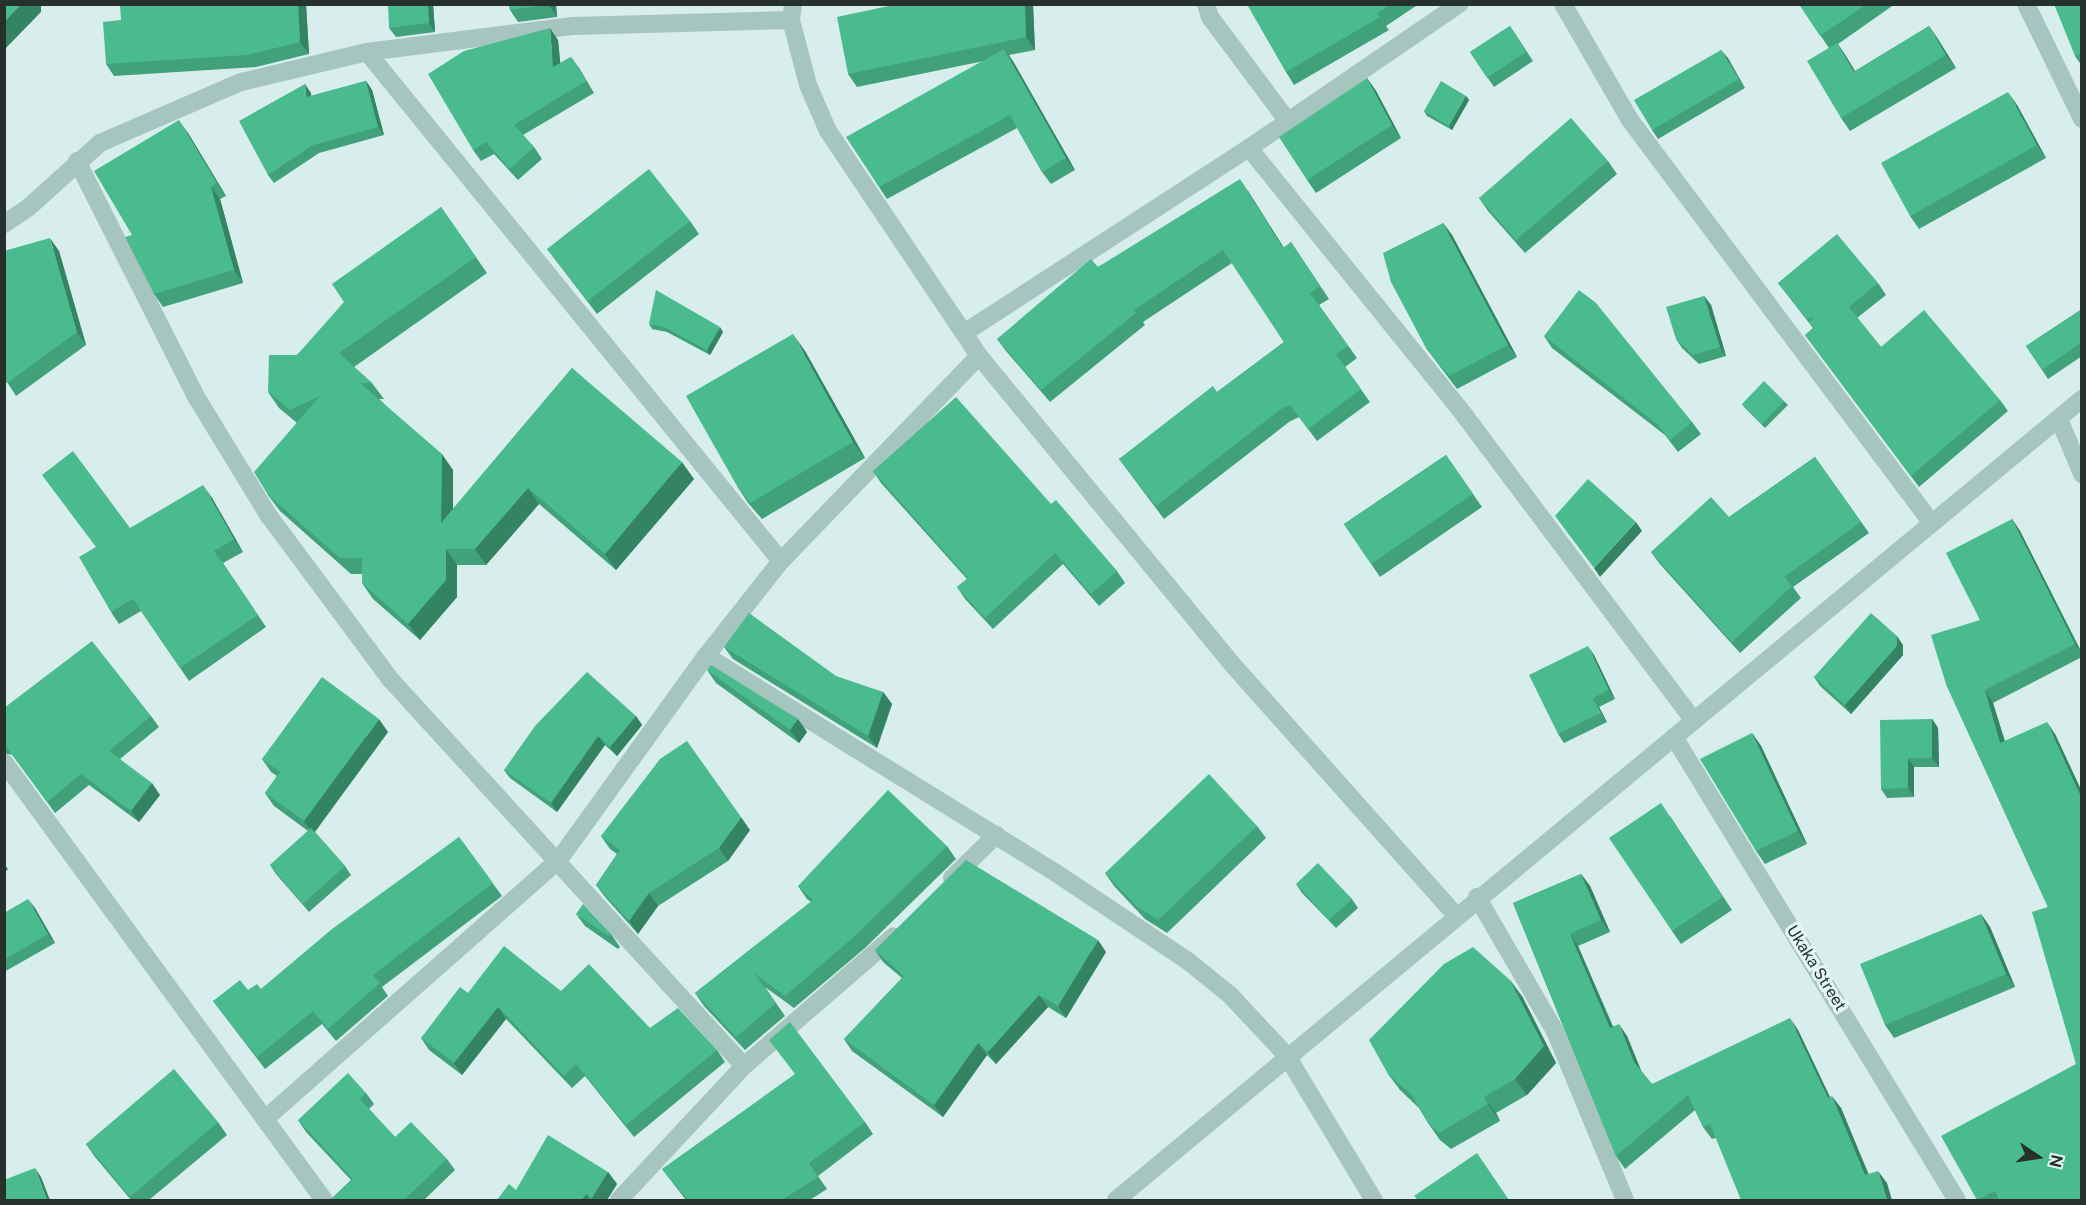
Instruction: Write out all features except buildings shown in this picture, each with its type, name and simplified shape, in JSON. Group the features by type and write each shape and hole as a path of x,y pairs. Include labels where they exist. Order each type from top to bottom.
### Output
{"street":[{"path":"1206,4 1210,17 1287,120"},
{"path":"964,333 1249,148 1460,4"},
{"path":"1563,4 1630,120 1931,522"},
{"path":"2025,4 2082,120"},
{"path":"4,224 29,207 77,161 100,143 242,82 367,52 573,26 792,12 808,85 828,131 979,356 1232,664 1456,915"},
{"path":"367,52 781,561"},
{"path":"1249,148 1465,416 1694,722"},
{"path":"77,161 195,395 269,516 390,679 744,1066"},
{"path":"265,1119 558,861 706,656 781,561 979,356"},
{"path":"1116,1200 1477,897 1694,722 1931,522 2082,399"},
{"path":"2060,418 2082,474"},
{"path":"706,656 996,835 1188,961 1230,995 1287,1056 1374,1200"},
{"name":"Ukaka Street","path":"1674,737 1957,1200"},
{"path":"4,762 265,1119 317,1198"},
{"path":"939,892 996,835"},
{"path":"1477,897 1555,1031 1625,1200"},
{"path":"619,1200 744,1066 906,924"}]}
